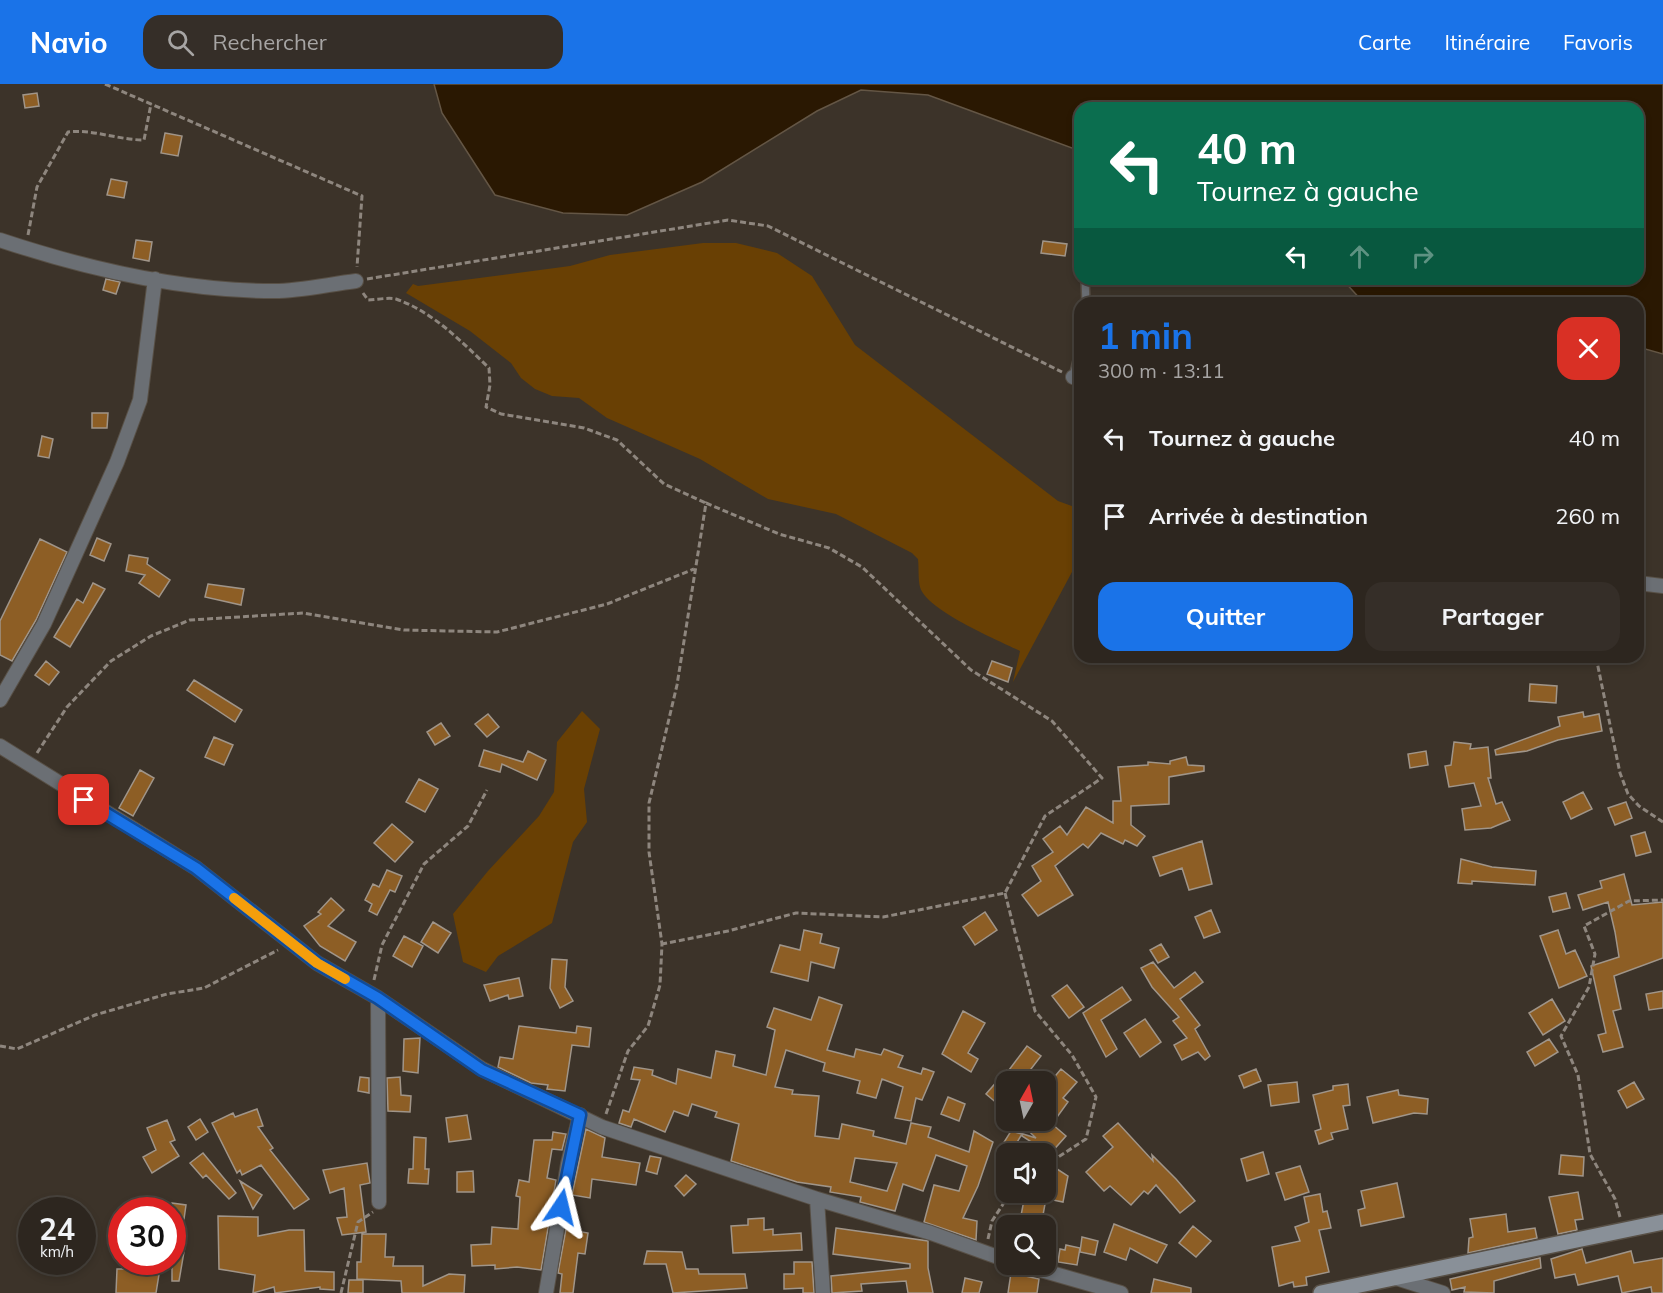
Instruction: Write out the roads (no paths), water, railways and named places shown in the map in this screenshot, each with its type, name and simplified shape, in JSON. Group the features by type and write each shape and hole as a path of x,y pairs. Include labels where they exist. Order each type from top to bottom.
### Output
{"street":[{"path":"0,240 23,248 184,285 276,291 356,280"},
{"path":"0,700 44,624 117,462 137,410 155,279"},
{"path":"1644,584 1663,586"},
{"path":"0,746 196,868 317,963 375,996 482,1070 602,1127 996,1256"},
{"path":"375,996 379,1202"},
{"path":"546,1293 568,1164 580,1115"},
{"path":"817,1199 823,1293"},
{"path":"1321,1293 1663,1222"},
{"path":"1056,1274 1121,1293"},
{"path":"1395,1278 1443,1293"}]}
